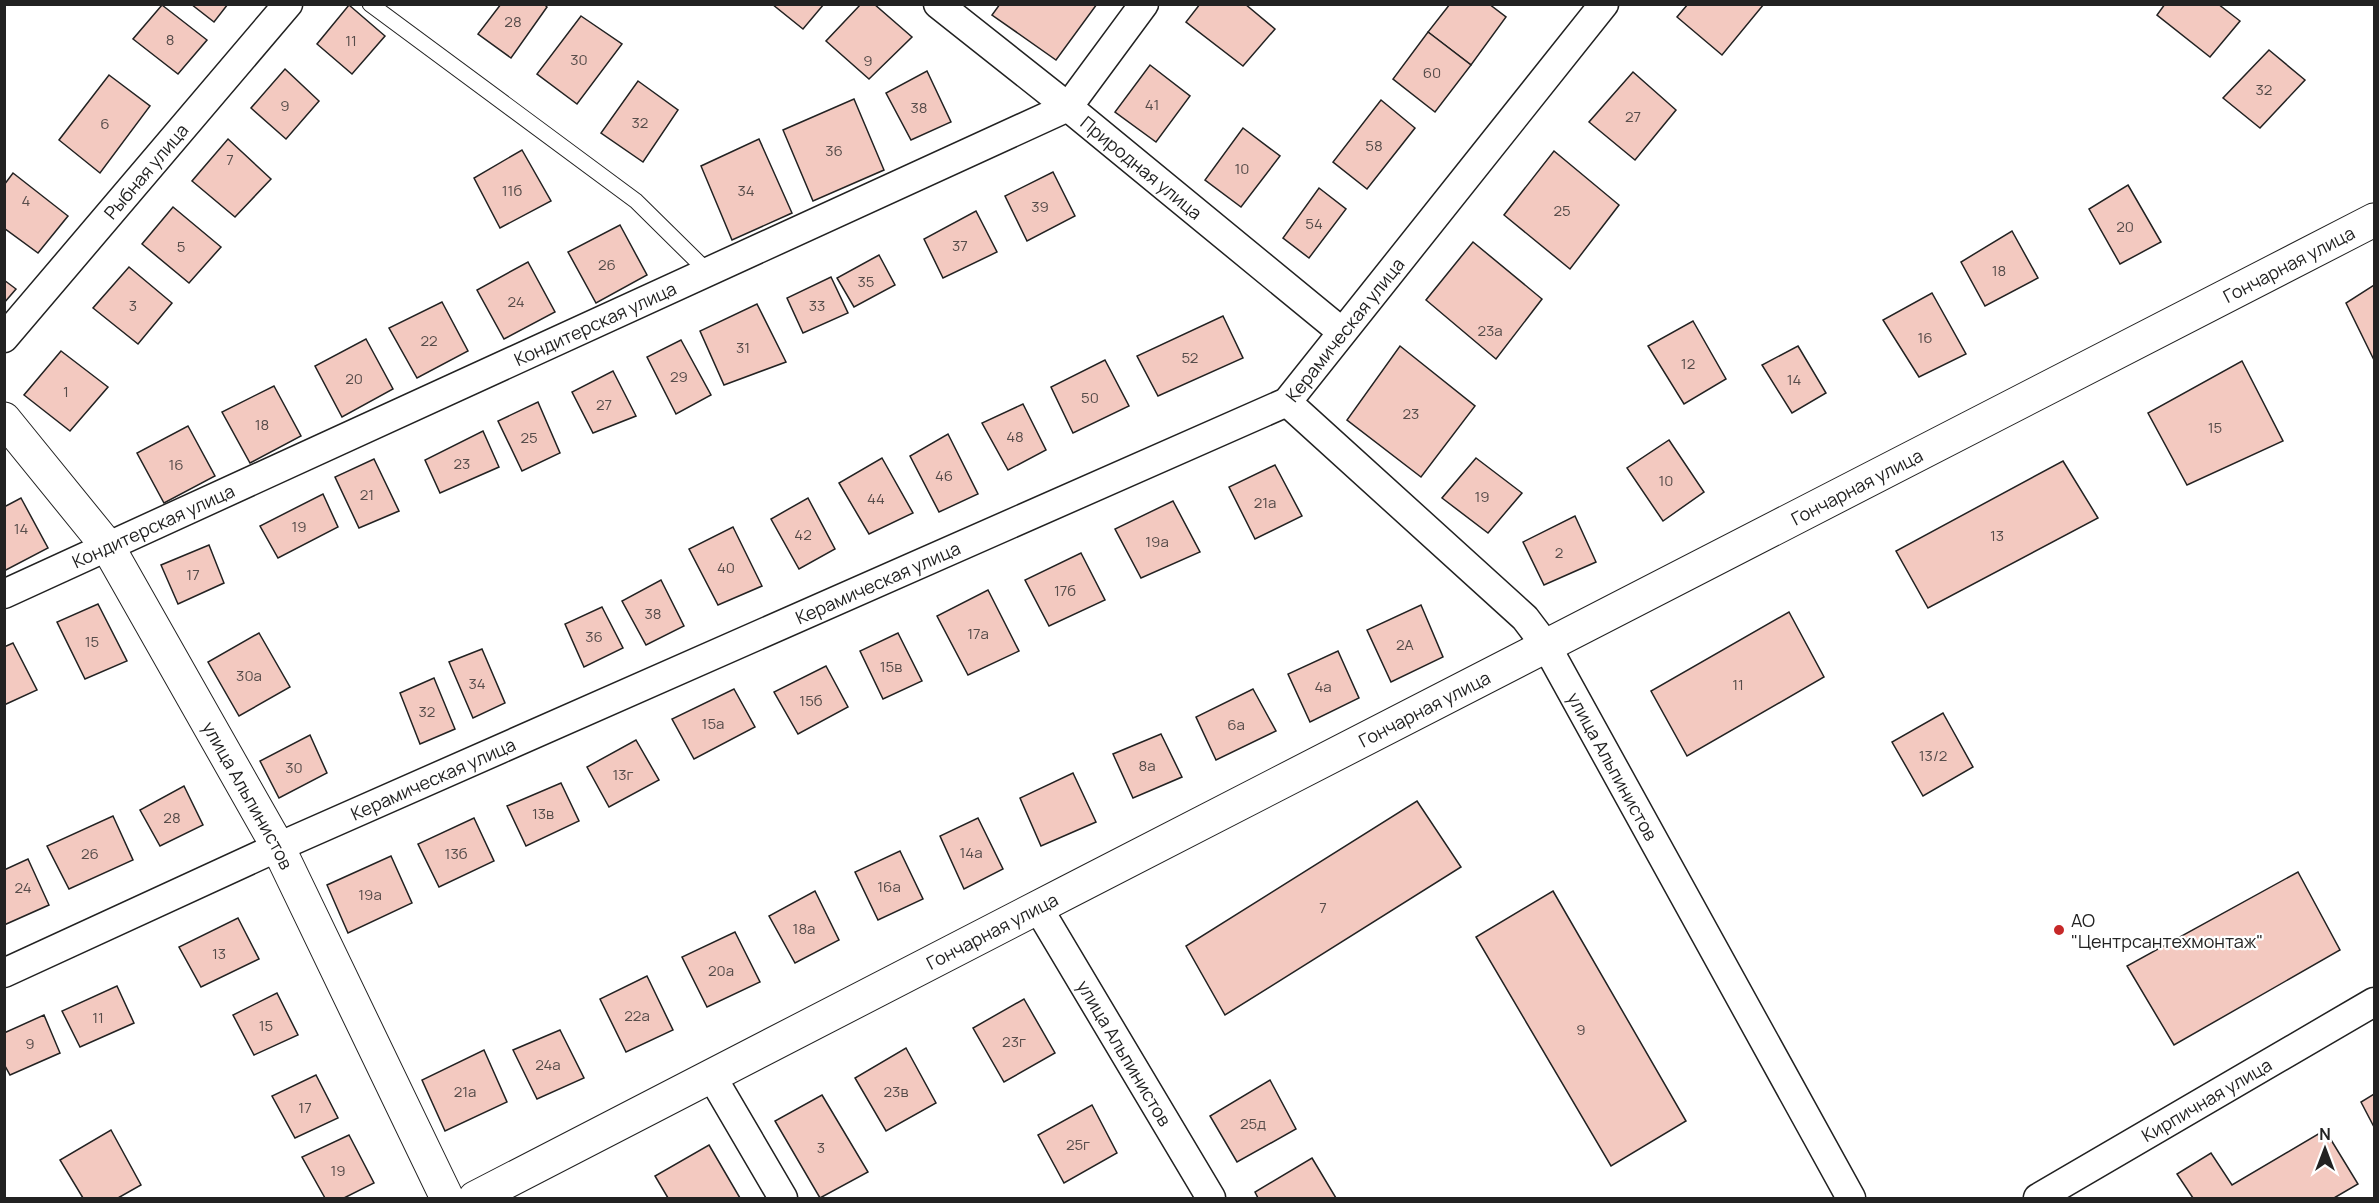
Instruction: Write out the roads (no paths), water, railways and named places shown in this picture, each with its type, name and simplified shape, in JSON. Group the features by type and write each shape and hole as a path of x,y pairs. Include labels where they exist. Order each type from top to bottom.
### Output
{"street":[{"name":"Рыбная улица","path":"4,338 288,4"},
{"name":"Природная улица","path":"938,4 1068,107 1342,332"},
{"name":"Кондитерская улица","path":"4,594 1068,107 1144,4"},
{"name":"Керамическая улица","path":"4,974 278,847 1287,402 1604,4"},
{"name":"Гончарная улица","path":"474,1198 1037,906 1547,647 2374,220"},
{"name":"улица Альпинистов","path":"1287,402 1525,618 1547,647 1851,1198"},
{"name":"улица Альпинистов","path":"4,419 108,548 278,847 447,1198"},
{"name":"улица Альпинистов","path":"1037,906 1211,1198"},
{"name":"Кирпичная улица","path":"2038,1198 2374,1002"},
{"path":"711,1076 783,1198"}],"lane":[{"path":"370,4 636,201 709,273"}],"place":[{"name":"АО \"Центрсантехмонтаж\"","path":"2059,930"}]}
